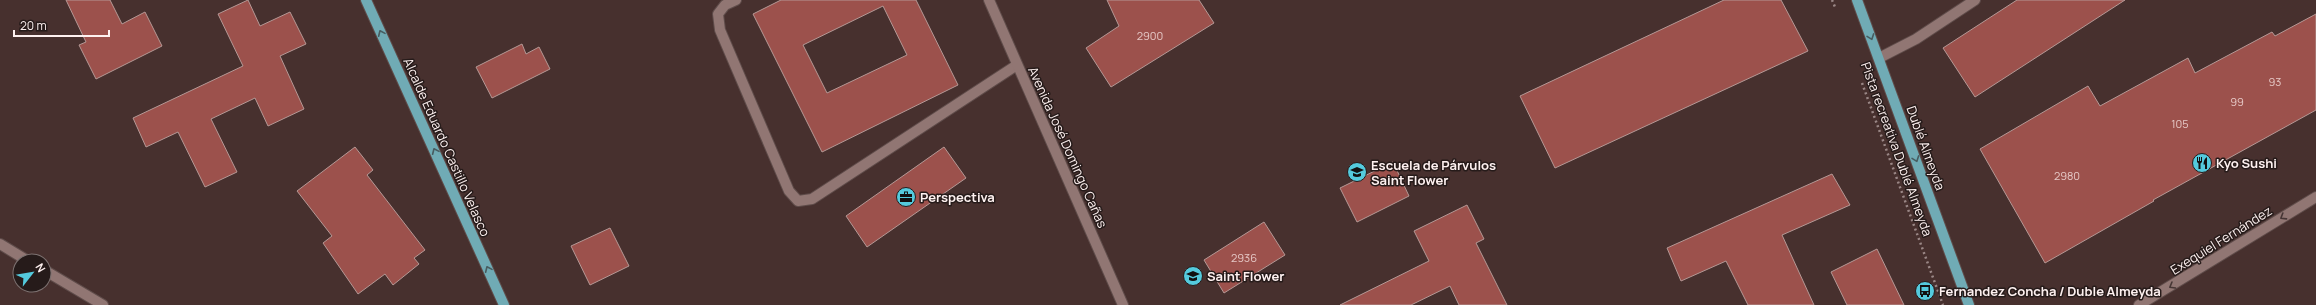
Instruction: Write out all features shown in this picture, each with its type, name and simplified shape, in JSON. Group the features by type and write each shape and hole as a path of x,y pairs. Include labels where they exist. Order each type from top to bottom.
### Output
{"main road":[{"name":"Alcalde Eduardo Castillo Velasco","path":"366,0 504,305"},
{"name":"Dublé Almeyda","path":"1858,0 1970,305"}],"street":[{"path":"736,0 725,5 718,14 720,30 789,191 798,201 812,199 1017,64"},
{"name":"Avenida José Domingo Cañas","path":"989,0 1124,305"},
{"path":"1879,58 1916,38 1976,0"},
{"name":"Exequiel Fernández","path":"2139,305 2316,197"},
{"path":"0,244 15,253"},
{"path":"52,275 104,305"}],"path":[{"path":"1832,0 1837,14"},
{"name":"Pista recreativa Dublé Almeyda","path":"1860,78 1943,305"}],"building":[{"path":"66,0 110,0 122,24 145,12 162,46 96,79 79,45 86,42"},
{"path":"248,0 260,26 290,12 306,44 280,56 304,109 268,126 255,98 211,119 237,172 205,187 178,132 146,147 133,118 243,66 218,14"},
{"path":"781,0 916,0 958,85 822,152 753,14","holes":["883,6 907,55 827,93 803,45"]},
{"path":"1107,0 1199,0 1214,23 1111,87 1086,48 1119,26"},
{"path":"1724,0 1781,0 1808,51 1555,168 1520,96"},
{"path":"2017,0 2125,0 1975,97 1943,48"},
{"path":"2316,14 2316,110 2153,200 2154,201 2045,263 1980,149 2088,86 2100,106 2188,58 2195,73 2272,32 2275,36"},
{"path":"522,44 526,54 539,47 550,69 492,98 476,67"},
{"path":"355,147 373,170 367,175 425,250 414,258 419,264 393,285 385,274 358,294 323,243 332,236 297,191"},
{"name":"Perspectiva","path":"944,147 966,178 867,247 846,216"},
{"path":"1393,162 1409,196 1357,222 1340,188"},
{"path":"1832,174 1850,205 1782,235 1814,305 1748,305 1726,261 1681,281 1667,248"},
{"path":"1467,205 1484,239 1476,243 1507,305 1459,305 1450,286 1411,305 1340,305 1429,261 1414,231"},
{"path":"1264,222 1285,255 1224,293 1204,260"},
{"path":"610,228 629,266 590,285 571,246"},
{"path":"1877,249 1904,305 1847,305 1831,272"}],"place":[{"name":"Kyo Sushi","path":"2202,163"},
{"name":"Escuela de Párvulos Saint Flower","path":"1357,172"},
{"name":"Perspectiva","path":"906,197"},
{"name":"Saint Flower","path":"1193,276"},
{"name":"Fernandez Concha / Duble Almeyda","path":"1925,291"}]}
